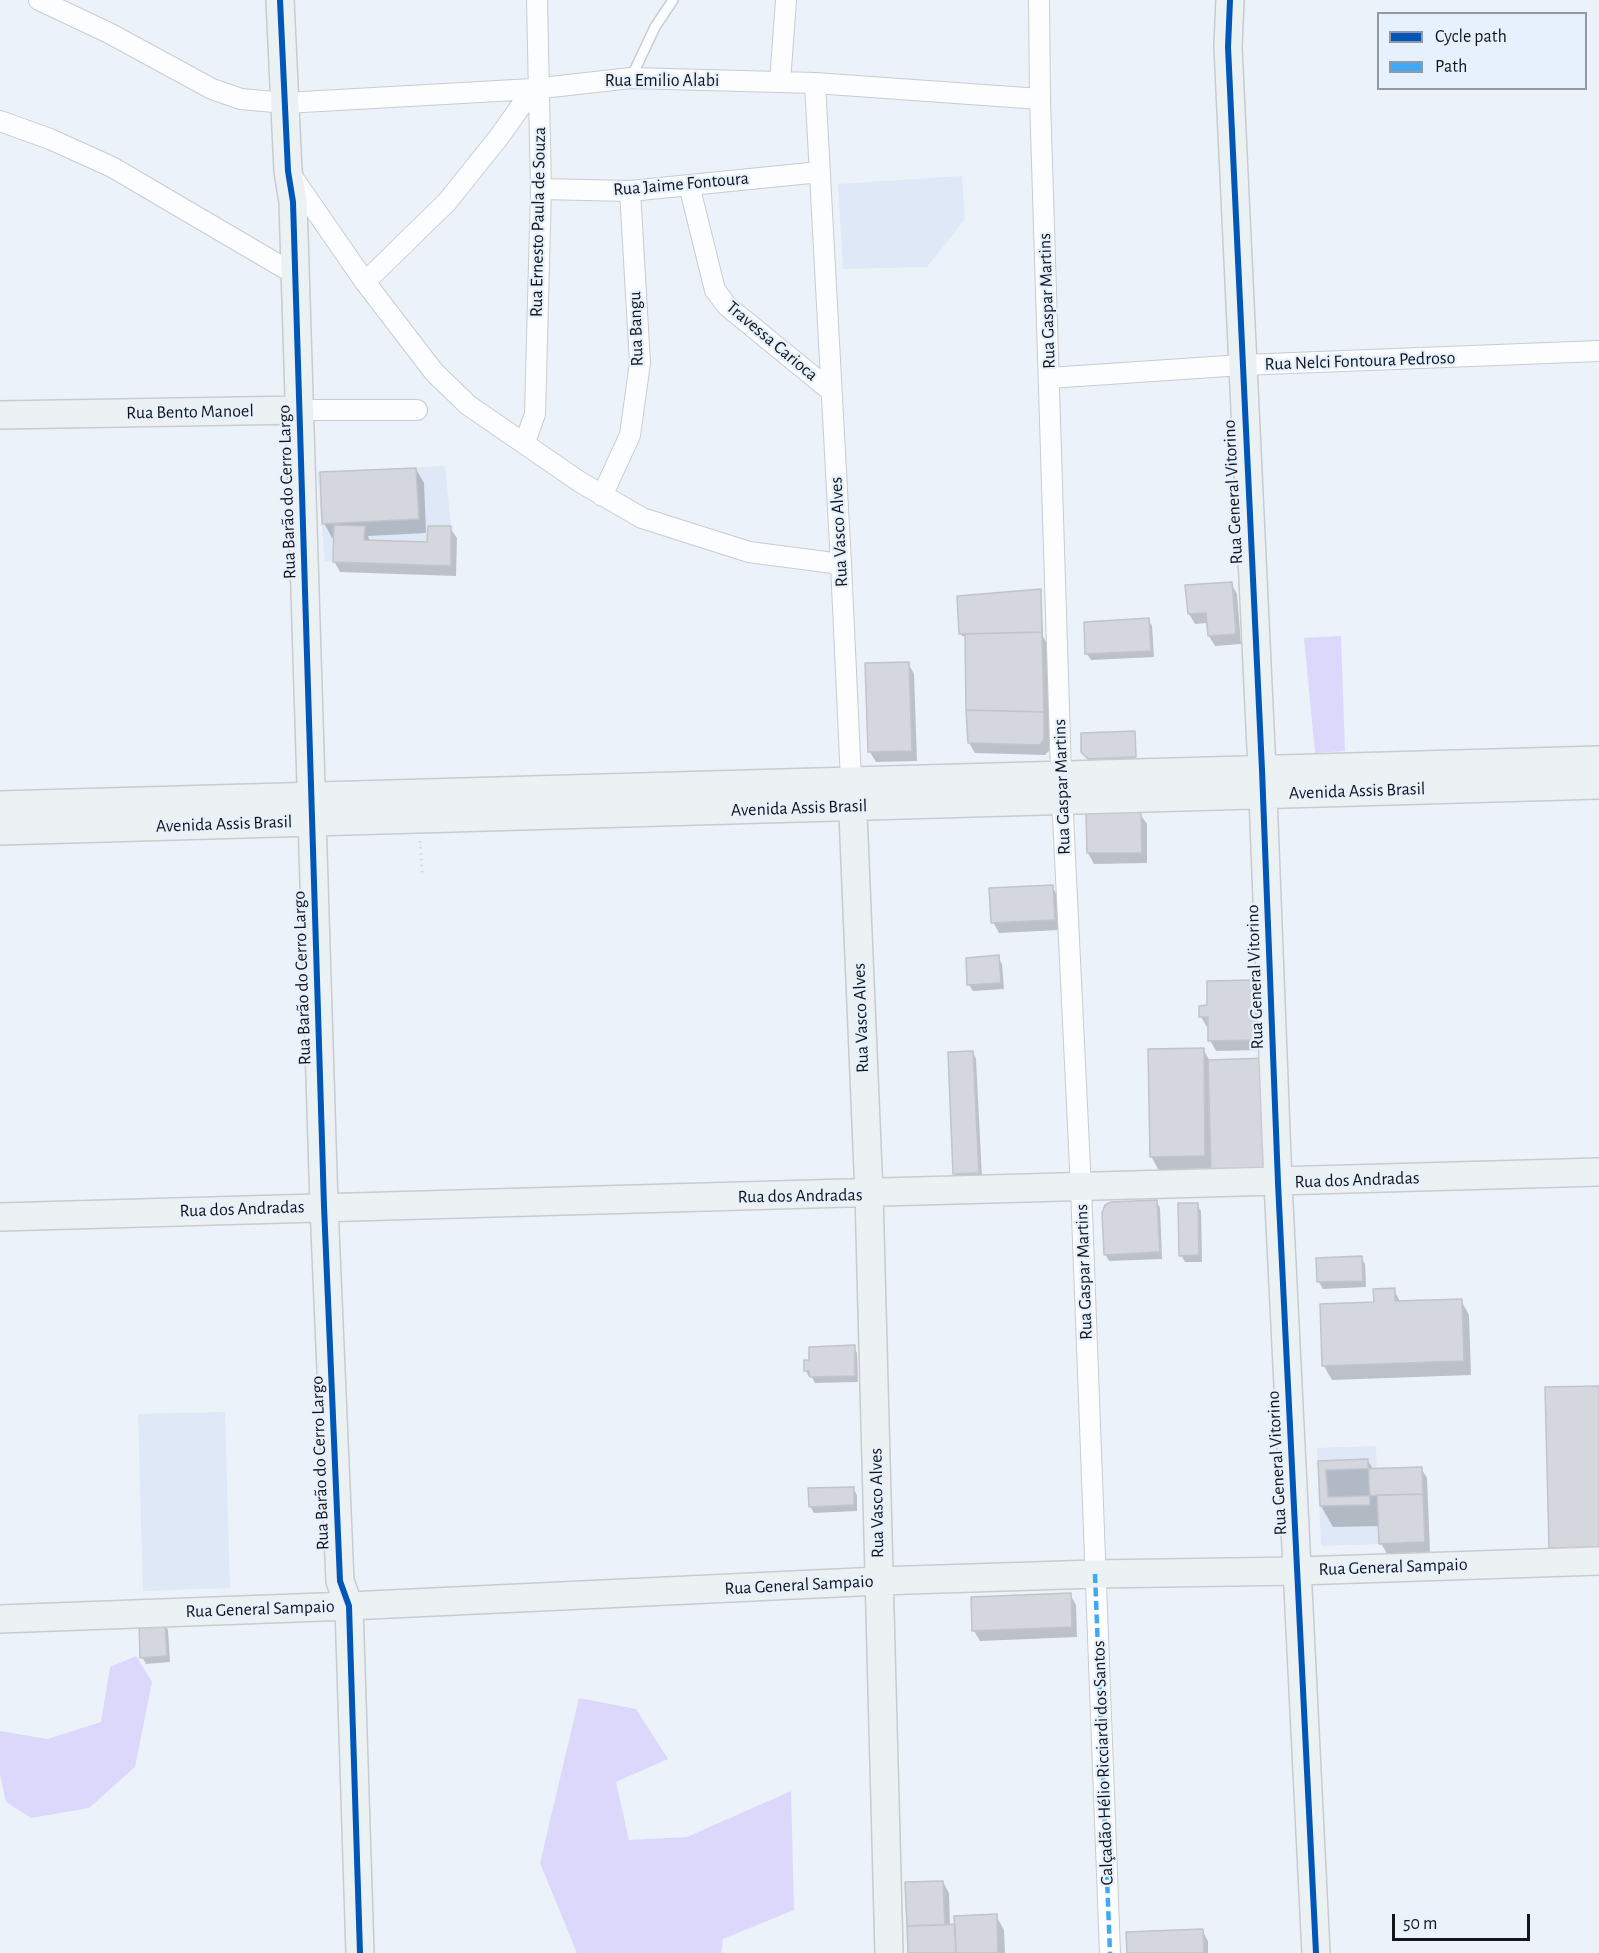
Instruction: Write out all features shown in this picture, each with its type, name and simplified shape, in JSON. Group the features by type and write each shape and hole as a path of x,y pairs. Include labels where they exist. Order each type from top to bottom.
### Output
{"street":[{"name":"Rua Emilio Alabi","path":"39,0 109,33 212,88 241,99 285,103 536,88 631,78 814,83 1040,99"},
{"name":"Rua Barão do Cerro Largo","path":"280,0 288,171 293,202 296,275 324,1206 340,1598 360,1953"},
{"name":"Rua Ernesto Paula de Souza","path":"525,442 535,414 541,189 536,88 537,0"},
{"path":"780,82 786,0"},
{"name":"Rua Gaspar Martins","path":"1039,0 1040,99 1062,787 1081,1188 1095,1574"},
{"name":"Rua General Vitorino","path":"1230,0 1228,47 1278,1183 1316,1953"},
{"name":"Rua Vasco Alves","path":"814,83 842,564 869,1194 889,1953"},
{"path":"365,282 447,202 536,88"},
{"path":"0,121 50,139 112,167 296,275"},
{"path":"288,171 365,282 434,372 468,405 602,496 642,518 749,552 842,564"},
{"name":"Rua Jaime Fontoura","path":"541,189 630,191 820,172"},
{"name":"Travessa Carioca","path":"689,185 715,290 727,306 831,391"},
{"name":"Rua Bangu","path":"602,496 630,435 640,363 630,191"},
{"name":"Rua Nelci Fontoura Pedroso","path":"1049,378 1242,365 1599,351"},
{"name":"Rua Bento Manoel","path":"0,415 417,410"},
{"name":"Avenida Assis Brasil","path":"0,831 311,809 1416,777 1599,760"},
{"name":"Avenida Assis Brasil","path":"1416,777 1599,784"},
{"name":"Avenida Assis Brasil","path":"0,805 311,809 418,819 537,802"},
{"name":"Rua dos Andradas","path":"0,1217 324,1206 1278,1183 1599,1172"},
{"name":"Rua General Sampaio","path":"0,1619 340,1598 1095,1574 1298,1571 1599,1561"},
{"name":"Calçadão Hélio Ricciardi dos Santos","path":"1095,1574 1110,1953"},
{"name":"Rua Barão do Cerro Largo","path":"340,1598 342,1953"}],"lane":[{"path":"631,78 655,27 673,0"}],"path":[{"path":"418,819 422,873"}],"shaded area":[{"path":"962,176 965,219 927,267 843,269 838,184"},
{"path":"445,466 451,526 451,566 325,561 317,472"},
{"path":"1341,636 1345,751 1315,753 1304,638"},
{"path":"225,1412 230,1588 143,1591 138,1414"},
{"path":"1376,1446 1379,1544 1321,1546 1317,1448"},
{"path":"136,1656 152,1682 135,1767 89,1808 31,1818 6,1802 0,1775 0,1731 47,1739 101,1722 110,1667"},
{"path":"579,1698 636,1709 668,1759 616,1782 629,1840 687,1837 791,1791 794,1910 723,1939 721,1953 577,1953 540,1863"}],"building":[{"path":"416,468 419,519 322,524 320,472"},
{"path":"334,525 365,526 364,540 427,542 428,526 451,526 451,566 333,562"},
{"path":"1232,582 1236,634 1208,636 1206,613 1188,614 1185,585"},
{"path":"1041,589 1042,632 959,634 957,596"},
{"path":"1149,618 1151,651 1085,654 1084,622"},
{"path":"1042,632 1044,712 966,710 965,634"},
{"path":"909,662 912,751 868,752 865,663"},
{"path":"966,710 1044,712 1044,740 1039,745 968,743"},
{"path":"1135,731 1136,757 1088,759 1081,752 1081,733"},
{"path":"1141,812 1142,853 1087,853 1086,813"},
{"path":"1053,885 1055,920 991,923 989,888"},
{"path":"999,955 1001,983 967,985 966,958"},
{"path":"1255,980 1257,1040 1208,1041 1208,1017 1199,1017 1199,1006 1207,1005 1207,981"},
{"path":"1204,1048 1205,1156 1150,1157 1148,1049"},
{"path":"973,1051 979,1173 953,1174 948,1052"},
{"path":"1268,1058 1271,1170 1211,1171 1208,1060"},
{"path":"1157,1200 1160,1252 1104,1255 1102,1213 1105,1205 1111,1202"},
{"path":"1178,1203 1198,1203 1199,1255 1179,1256"},
{"path":"1362,1256 1363,1281 1317,1282 1316,1258"},
{"path":"1395,1288 1395,1301 1462,1299 1464,1361 1322,1366 1320,1304 1374,1302 1373,1289"},
{"path":"855,1345 855,1376 810,1377 809,1371 804,1371 804,1360 809,1360 809,1347"},
{"path":"1599,1386 1599,1547 1549,1548 1545,1387"},
{"path":"1368,1459 1370,1505 1320,1506 1318,1461"},
{"path":"1422,1467 1423,1494 1328,1497 1326,1470"},
{"path":"854,1487 854,1505 809,1507 808,1488"},
{"path":"1423,1494 1425,1542 1379,1544 1377,1495"},
{"path":"1071,1593 1072,1627 972,1631 971,1597"},
{"path":"165,1622 167,1656 140,1658 139,1624"},
{"path":"943,1881 945,1925 907,1926 905,1882"},
{"path":"997,1914 998,1953 956,1953 954,1916"},
{"path":"955,1924 956,1953 908,1953 907,1926"},
{"path":"1203,1929 1204,1953 1127,1953 1126,1932"}],"marked path":[{"path":"1095,1574 1110,1953"}],"cycle path":[{"path":"280,0 288,171 293,202 324,1206 340,1581 349,1606 360,1953"},
{"path":"1230,0 1228,47 1262,770 1278,1183 1316,1953"}]}
